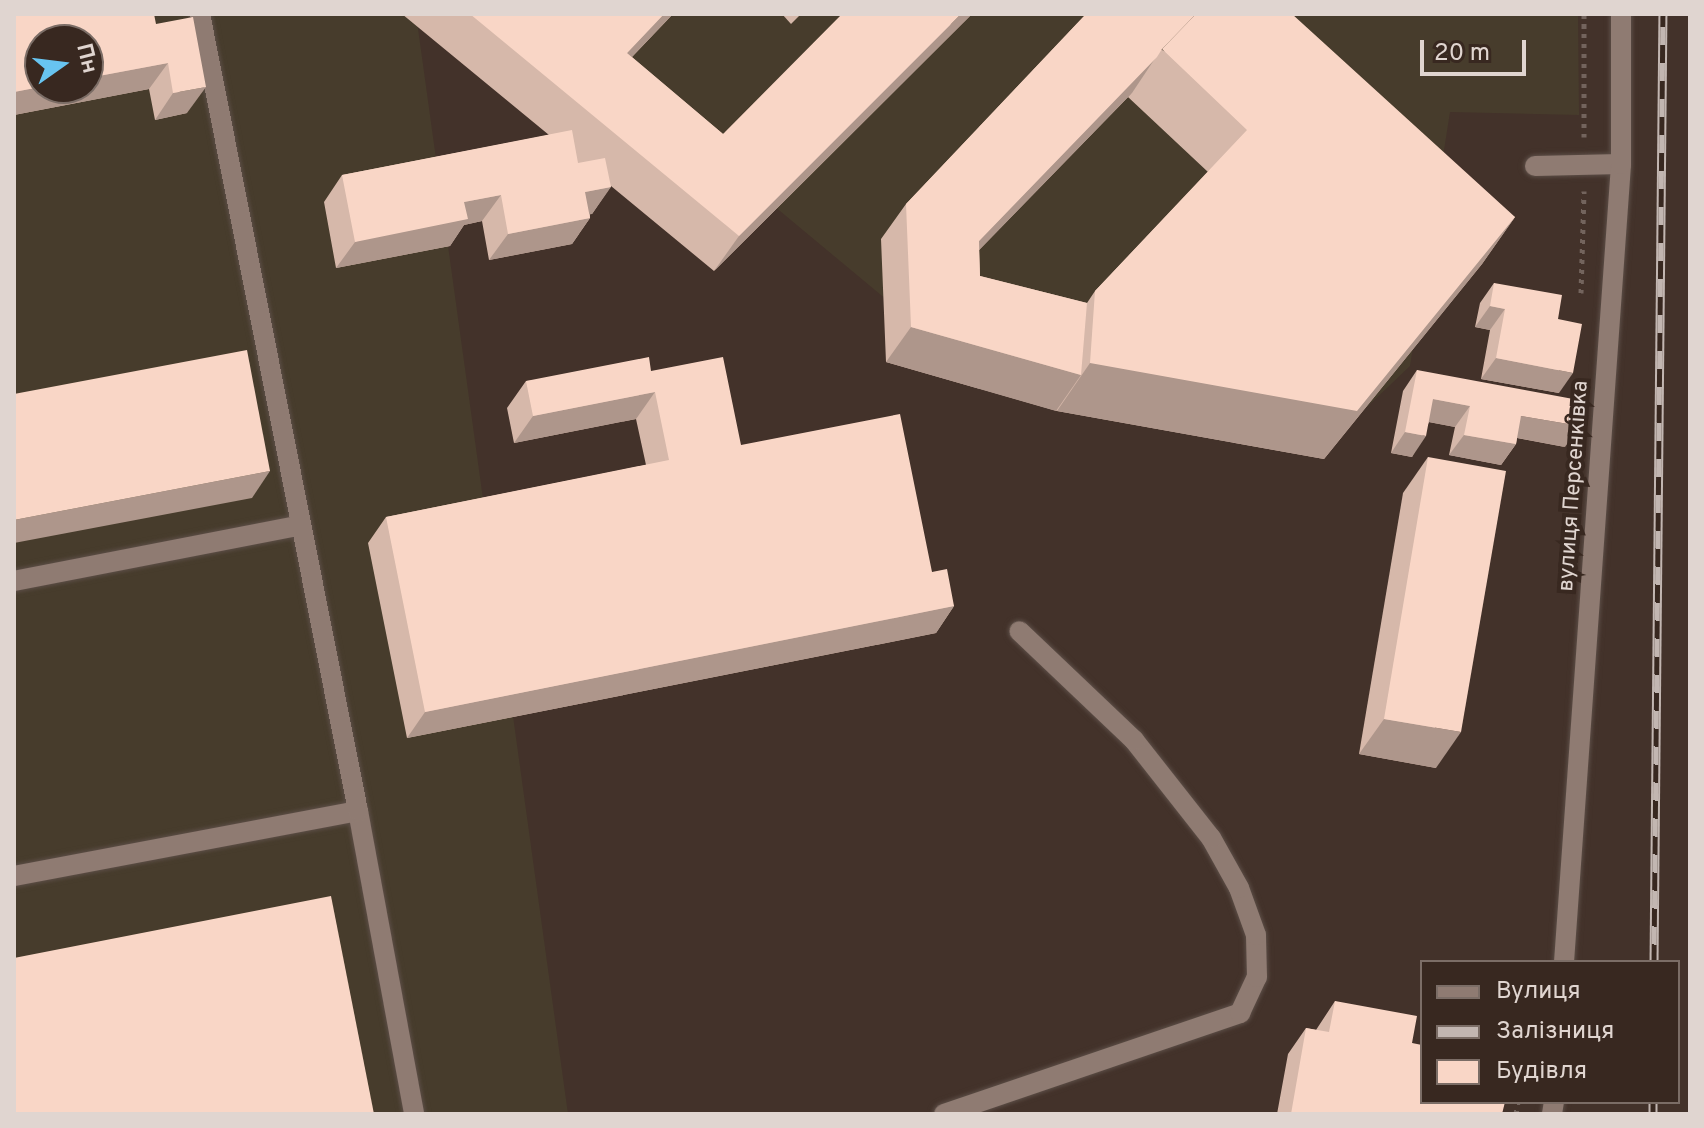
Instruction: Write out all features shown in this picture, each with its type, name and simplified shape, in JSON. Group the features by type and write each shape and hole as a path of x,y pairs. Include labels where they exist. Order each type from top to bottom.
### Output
{"street":[{"path":"200,14 358,811 414,1114"},
{"name":"вулиця Персенківка","path":"1564,960 1621,164 1621,14"},
{"path":"1535,166 1621,164"},
{"path":"14,581 301,525"},
{"path":"944,1114 1240,1013 1257,977 1256,935 1239,888 1211,838 1134,740 1019,631"},
{"path":"14,876 358,811"}],"shaded area":[{"path":"14,14 416,14 568,1114 14,1114"},
{"path":"543,14 1578,14 1579,115 1450,112 1410,366 1367,407 905,315"}],"building":[{"path":"14,14 154,14 156,24 193,17 206,87 173,93 168,63 104,75 104,24 24,24 24,90 14,92"},
{"path":"470,14 664,14 627,53 723,134 842,14 961,14 739,236"},
{"path":"1086,14 1196,14 979,241 980,276 1087,303 1081,375 911,327 906,204"},
{"path":"1196,14 1292,14 1515,217 1357,411 1090,363 1095,291 1247,130 1162,49"},
{"path":"572,130 578,163 605,158 611,187 585,192 590,218 508,234 501,195 464,202 468,219 355,242 342,175"},
{"path":"1494,283 1562,295 1558,319 1582,324 1573,373 1496,358 1505,309 1490,306"},
{"path":"247,350 270,471 14,520 14,394"},
{"path":"649,357 651,371 723,357 741,445 900,414 932,572 947,569 954,606 425,712 386,517 669,460 655,392 533,416 526,381"},
{"path":"1417,370 1584,401 1580,426 1521,416 1516,444 1464,435 1470,406 1433,399 1426,436 1405,432"},
{"path":"1428,457 1506,471 1461,732 1384,719"},
{"path":"331,896 374,1114 14,1114 14,958"},
{"path":"1335,1001 1417,1016 1412,1043 1420,1045 1420,1104 1504,1104 1502,1114 1291,1114 1306,1028 1329,1032"}],"railway":[{"path":"1654,960 1663,14"},
{"path":"1653,1104 1653,1114"}]}
